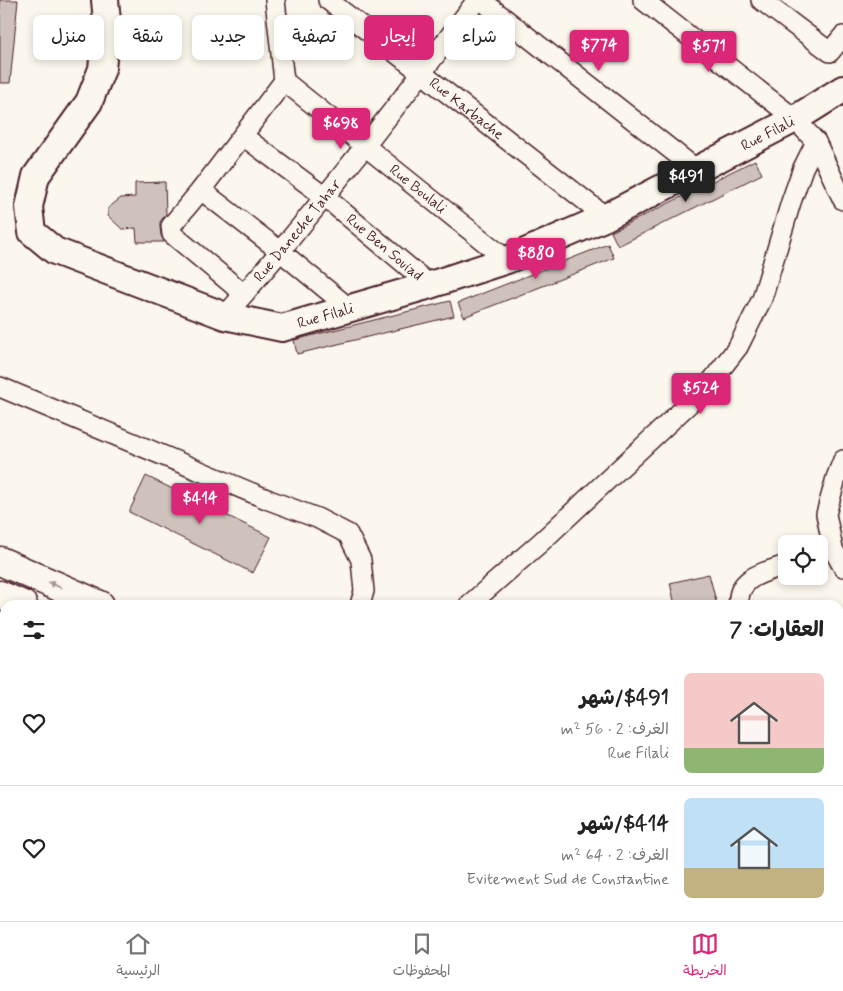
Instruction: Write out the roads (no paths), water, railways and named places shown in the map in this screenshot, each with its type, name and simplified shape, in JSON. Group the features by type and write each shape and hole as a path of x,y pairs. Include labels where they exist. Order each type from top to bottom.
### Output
{"highway":[{"path":"0,560 89,600"},
{"path":"0,595 12,600"}],"street":[{"name":"Rue Filali","path":"105,0 106,21 102,69 89,102 36,176 29,207 32,232 55,251 225,316 282,328 430,285 507,260 606,217 795,119 843,89"},
{"path":"244,294 172,234 171,226 243,136 284,80 276,0"},
{"name":"Rue Karbache","path":"328,0 606,217"},
{"name":"Rue Daneche Tahar","path":"225,316 325,197 477,0"},
{"path":"481,0 697,170"},
{"path":"643,0 795,119 816,142 843,200"},
{"path":"761,0 830,52 843,36"},
{"name":"Rue Boulali","path":"284,80 507,260"},
{"name":"Rue Ben Souiad","path":"243,136 325,197 430,285"},
{"path":"476,600 541,542 707,387 738,346 762,299 790,202 803,168 816,142"},
{"path":"201,190 280,251 349,308"},
{"path":"0,387 269,500 317,518 348,534 361,560 364,591 361,600"},
{"path":"826,535 826,514 843,460"},
{"path":"828,554 843,567"},
{"path":"739,600 741,588 747,580 778,568"}]}
